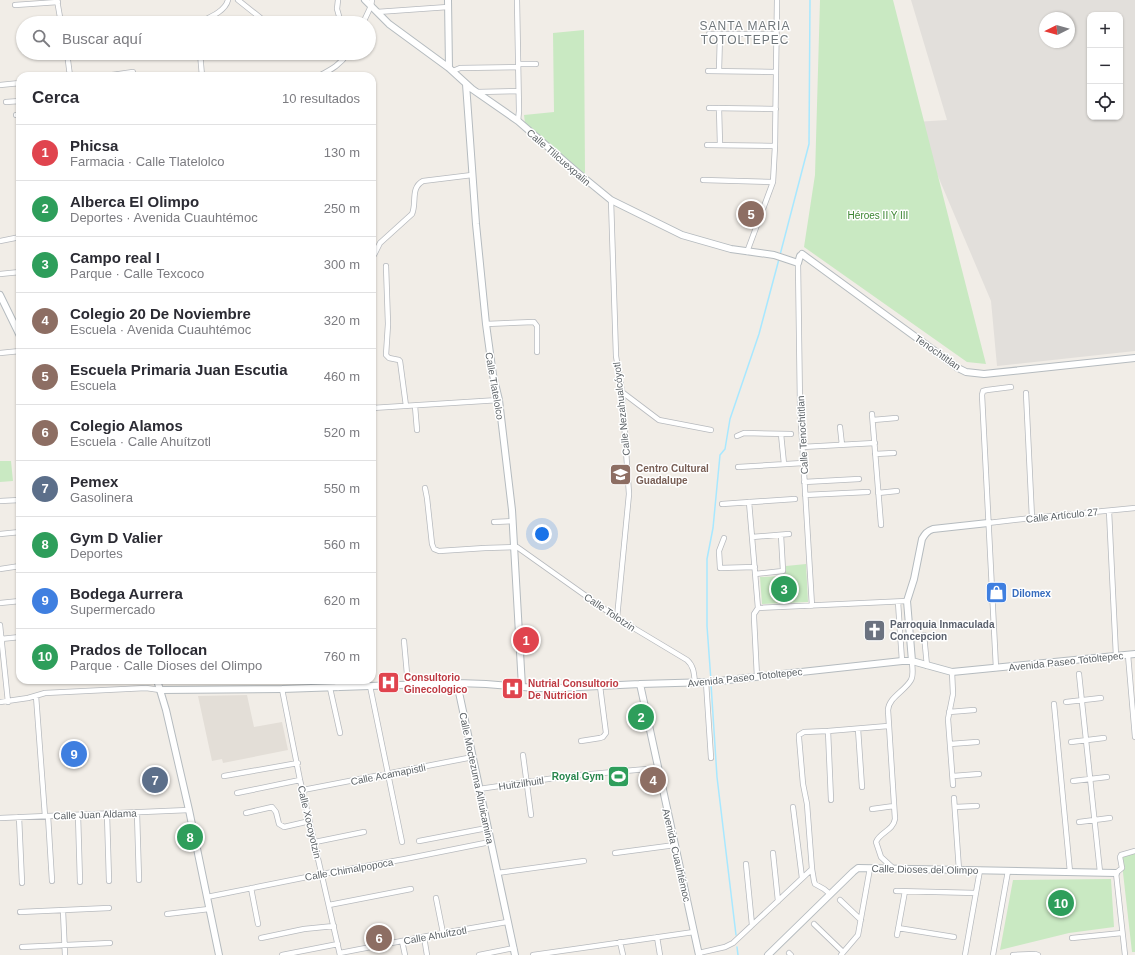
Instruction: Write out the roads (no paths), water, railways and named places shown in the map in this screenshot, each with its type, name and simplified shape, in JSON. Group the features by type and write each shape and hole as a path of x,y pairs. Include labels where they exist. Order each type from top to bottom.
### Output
{"main road":[{"name":"Calle Tlilcuexpalin","path":"365,0 372,3 377,12 388,24 451,70 466,84 518,121 578,174 611,200 682,235 731,249 774,255"},
{"path":"448,3 451,70"},
{"name":"Calle Tlatelolco","path":"466,84 472,175 486,324 492,368 499,400 513,521 522,687"},
{"name":"Tenochtitlan","path":"774,255 782,258 799,258 958,368 966,372 984,374 1135,358"},
{"path":"0,295 16,328"},
{"name":"Calle Artículo 27","path":"907,601 914,579 922,539 928,531 988,524"},
{"path":"907,601 912,661"},
{"name":"Avenida Paseo Totoltepec","path":"160,690 338,688 456,683 559,688 696,683 902,661 912,661 952,672 1135,654"},
{"name":"Calle Moctezuma Alhuicamina","path":"456,683 515,955"},
{"path":"158,684 189,810 219,955"},
{"name":"Avenida Cuauhtémoc","path":"640,684 699,954"},
{"name":"Calle Dioses del Olimpo","path":"768,955 855,870 862,868 1116,873"}],"street":[{"path":"211,16 225,7 228,0"},
{"path":"238,0 258,16"},
{"path":"338,0 337,9 339,16"},
{"path":"516,0 518,121"},
{"path":"747,252 773,182 776,108 777,0"},
{"path":"14,5 58,1 60,16"},
{"path":"366,16 372,3"},
{"path":"377,12 448,3"},
{"path":"710,34 776,34"},
{"path":"719,71 720,34"},
{"path":"68,60 69,72"},
{"path":"201,60 202,72"},
{"path":"328,72 335,68 342,60"},
{"path":"451,70 460,68 536,64"},
{"path":"708,71 776,72"},
{"path":"0,85 16,83"},
{"path":"477,92 518,91"},
{"path":"6,102 16,101"},
{"path":"709,108 776,108"},
{"path":"719,108 720,145"},
{"path":"707,145 775,146"},
{"path":"376,251 380,243 412,214 414,210 415,191 419,183 423,181 472,175"},
{"path":"704,180 773,182"},
{"name":"Calle Nezahualcóyotl","path":"611,200 616,356 622,392 629,494 616,618"},
{"path":"0,241 16,238"},
{"name":"Calle Tenochtitlan","path":"799,258 802,447 812,606"},
{"path":"386,266 388,324 386,355 389,358 400,361 406,406"},
{"path":"0,274 16,272"},
{"path":"486,324 534,322 537,326 537,352"},
{"path":"0,353 16,351"},
{"path":"996,668 982,395 984,391 987,390 1012,388"},
{"path":"622,392 659,420 711,430"},
{"path":"1026,393 1032,518"},
{"path":"376,408 499,400"},
{"path":"415,406 417,430"},
{"path":"872,414 881,525"},
{"path":"873,420 896,418"},
{"path":"840,427 842,445"},
{"path":"736,436 744,433 791,434"},
{"path":"781,434 784,464"},
{"path":"802,447 875,443"},
{"path":"876,454 894,453"},
{"path":"738,468 803,463"},
{"path":"804,482 859,480"},
{"path":"425,488 431,539 433,547 436,551 515,547"},
{"path":"878,493 896,491"},
{"path":"805,495 868,492"},
{"path":"722,504 795,499"},
{"path":"0,501 16,500"},
{"path":"749,502 758,608 754,614 757,677"},
{"name":"Calle Artículo 27","path":"988,524 1032,518 1135,508"},
{"path":"1109,511 1116,656"},
{"path":"494,522 513,521"},
{"path":"0,534 16,532"},
{"path":"752,537 789,534"},
{"path":"756,574 783,571 781,535"},
{"path":"724,538 719,551 720,568 755,567"},
{"name":"Calle Tolotzin","path":"515,547 519,548 551,570 616,618 691,663 696,683"},
{"path":"0,569 16,567"},
{"path":"0,603 16,601"},
{"path":"758,608 907,601"},
{"path":"898,602 902,661"},
{"path":"0,625 2,667 8,702"},
{"path":"924,635 927,666"},
{"path":"1,636 16,637"},
{"path":"404,641 408,685"},
{"path":"1128,655 1135,737"},
{"path":"894,869 881,857 876,842 879,837 892,827 895,819 888,726 888,706 910,681 912,674 912,661"},
{"path":"952,672 953,694 948,719 953,785"},
{"path":"1079,674 1100,872"},
{"path":"709,682 711,758"},
{"path":"338,684 338,688"},
{"path":"370,686 402,842"},
{"path":"581,741 600,738 606,733 600,686"},
{"path":"0,702 8,702 45,693 146,688 160,690"},
{"path":"330,688 340,733"},
{"name":"Calle Xocoyotzin","path":"282,689 298,763 300,780 340,954"},
{"path":"36,696 52,881"},
{"path":"1066,702 1101,698"},
{"path":"1054,704 1070,872"},
{"path":"949,712 974,710"},
{"path":"830,894 815,884 812,869 807,804 803,784 800,735 804,732 828,732 888,726"},
{"path":"858,729 862,787"},
{"path":"828,732 831,800"},
{"path":"1071,742 1104,738"},
{"path":"950,744 977,742"},
{"path":"523,755 531,815"},
{"name":"Calle Acamapistli","path":"303,790 473,757"},
{"path":"224,776 298,763"},
{"name":"Huitzilhuitl","path":"479,789 526,782 658,768"},
{"path":"953,776 979,774"},
{"path":"1073,781 1107,777"},
{"path":"237,793 300,780"},
{"path":"954,798 959,870"},
{"path":"872,809 894,806"},
{"path":"955,808 977,806"},
{"path":"246,813 272,807 276,812 279,824 284,827 310,821"},
{"path":"793,807 802,878"},
{"name":"Calle Juan Aldama","path":"0,818 189,810"},
{"path":"137,813 139,880"},
{"path":"107,814 109,881"},
{"path":"78,815 80,882"},
{"path":"20,817 22,884"},
{"path":"1079,822 1110,818"},
{"path":"419,841 487,828"},
{"path":"315,842 364,832"},
{"name":"Calle Chimalpopoca","path":"207,897 490,842"},
{"path":"615,853 675,846"},
{"path":"1125,955 1116,873 1122,868 1120,857 1121,854 1135,851"},
{"path":"773,853 778,901"},
{"path":"497,873 584,861"},
{"path":"746,864 752,926"},
{"path":"814,924 842,954 858,935 870,868"},
{"path":"699,954 729,945 752,926 812,869"},
{"path":"965,955 980,870"},
{"path":"993,955 1008,871"},
{"path":"250,888 258,924"},
{"path":"329,905 411,889"},
{"path":"896,891 976,893"},
{"path":"897,935 905,891"},
{"path":"436,898 443,933"},
{"path":"840,900 861,920"},
{"path":"20,912 109,908"},
{"path":"167,914 209,909"},
{"path":"63,911 66,955"},
{"name":"Calle Ahuítzotl","path":"340,954 443,933 507,922"},
{"path":"261,938 304,929 334,926"},
{"path":"898,928 954,937"},
{"path":"533,955 694,932"},
{"path":"1072,938 1122,933"},
{"path":"424,937 427,955"},
{"path":"656,937 660,955"},
{"path":"402,941 405,955"},
{"path":"620,942 623,955"},
{"path":"22,946 110,943"},
{"path":"282,955 338,944"},
{"path":"479,955 514,948"},
{"path":"1013,955 1038,955"}],"waterway":[{"path":"780,255 809,144 810,0"},
{"path":"711,681 707,626 707,559 713,528 720,455 725,449 730,419 759,334 779,259"},
{"path":"711,684 717,777 736,935"},
{"path":"737,947 738,955"}],"place":[{"name":"Escuela Primaria Juan Escutia","path":"751,214"},
{"name":"Centro Cultural Guadalupe","path":"620,474"},
{"name":"Campo real I","path":"784,589"},
{"name":"Dilomex","path":"996,593"},
{"name":"Parroquia Inmaculada Concepcion","path":"875,630"},
{"name":"Phicsa","path":"526,640"},
{"name":"Consultorio Ginecologico","path":"389,683"},
{"name":"Nutrial Consultorio De Nutricion","path":"512,689"},
{"name":"Alberca El Olimpo","path":"641,717"},
{"name":"Bodega Aurrera","path":"74,754"},
{"name":"Royal Gym","path":"619,776"},
{"name":"Pemex","path":"155,780"},
{"name":"Colegio 20 De Noviembre","path":"653,780"},
{"name":"Gym D Valier","path":"190,837"},
{"name":"Prados de Tollocan","path":"1061,903"},
{"name":"Colegio Alamos","path":"379,938"}],"district":[{"name":"SANTA MARIA TOTOLTEPEC","path":"745,33"}],"park label":[{"name":"Héroes II Y III","path":"878,215"}]}
